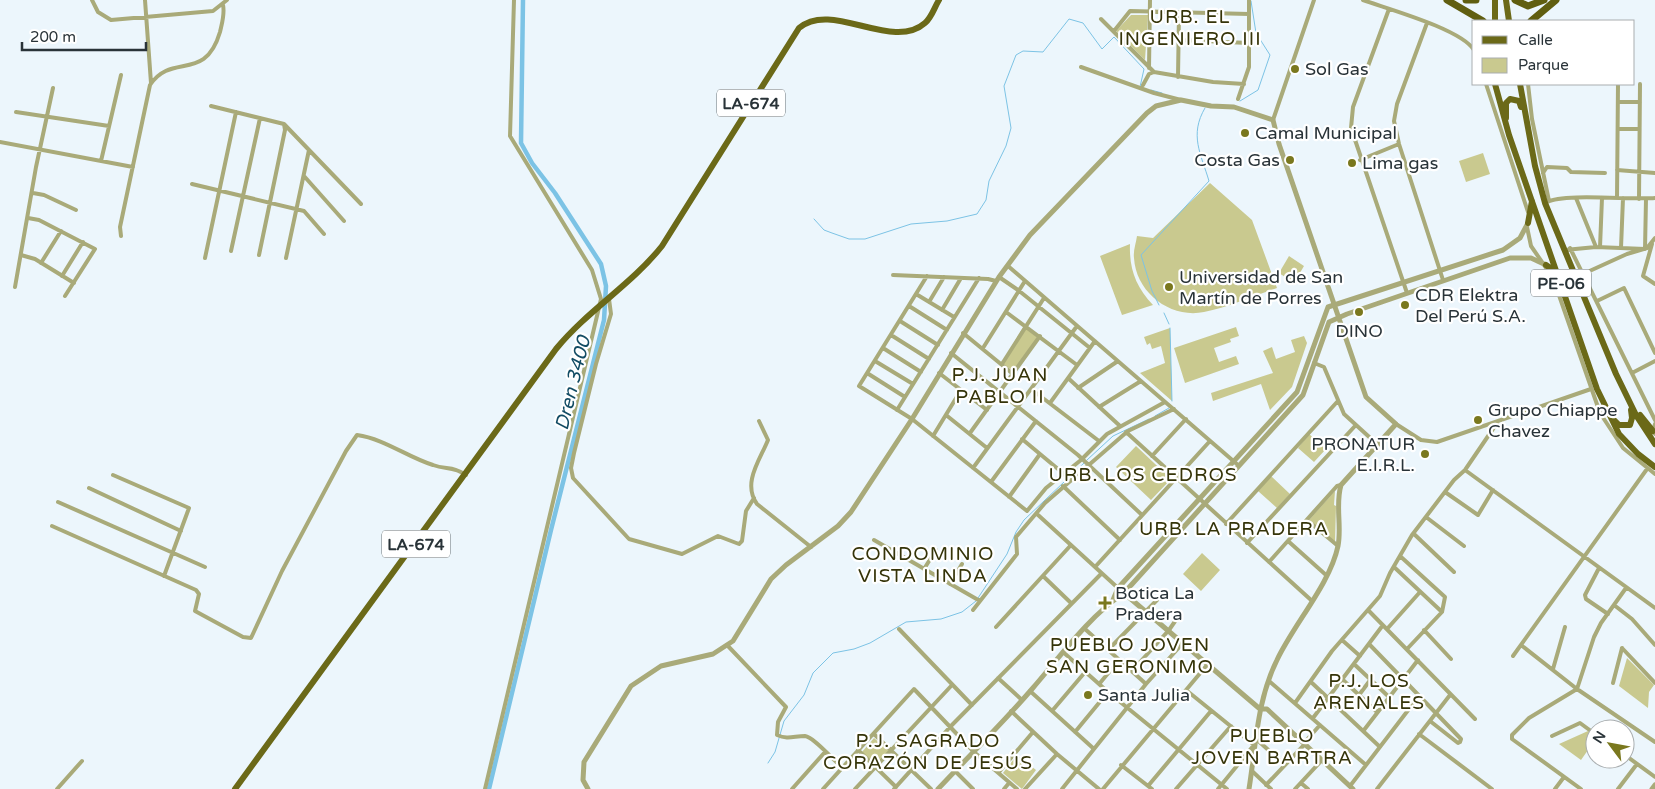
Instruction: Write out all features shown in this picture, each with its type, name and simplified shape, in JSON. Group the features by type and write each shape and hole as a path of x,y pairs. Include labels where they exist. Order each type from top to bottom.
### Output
{"highway":[{"path":"1448,0 1481,20"},
{"path":"1466,0 1476,0"},
{"path":"1515,0 1528,6 1544,0"},
{"path":"1531,20 1556,0"}],"main road":[{"path":"1495,0 1495,20"},
{"path":"1506,0 1509,20"},
{"name":"LA-674","path":"235,789 556,350 581,321 638,274 662,246 803,23 814,18 831,17 907,31 926,22 936,1"},
{"name":"PE-06","path":"1495,85 1508,135 1532,197 1588,363 1607,412 1618,434 1638,454 1655,466"},
{"name":"PE-06","path":"1520,85 1538,180 1568,249 1625,394 1655,444"},
{"path":"1508,135 1505,108 1510,98 1518,101 1526,123"},
{"name":"PE-06","path":"1528,223 1532,197"},
{"name":"PE-06","path":"1546,265 1558,274"},
{"path":"1607,412 1619,425 1630,425 1632,414 1625,394"},
{"path":"1625,394 1654,433"}],"street":[{"path":"92,0 98,12 108,19 213,11 227,0"},
{"path":"121,236 120,227 152,76 145,0"},
{"path":"514,0 510,136 592,270 601,299 611,314 574,453 571,468 573,478 627,537 678,554 689,552 718,536 740,544 746,511 754,498"},
{"path":"1149,68 1150,0"},
{"path":"1238,99 1249,67 1249,0"},
{"path":"1314,0 1273,120 1278,144 1366,397 1396,424 1421,440 1437,442 1592,389"},
{"path":"1363,0 1460,37 1472,48"},
{"path":"150,85 158,76 166,71 194,64 212,53 222,25 223,5"},
{"path":"1389,9 1350,115 1351,128 1360,160 1407,293"},
{"path":"1114,31 1130,11 1249,14"},
{"path":"1178,77 1179,12"},
{"path":"1100,19 1154,72 1178,77 1244,84"},
{"path":"1427,23 1397,104 1394,121 1399,144 1444,280"},
{"path":"1179,40 1249,43"},
{"path":"1081,67 1154,93 1210,106 1234,107 1273,120"},
{"path":"1143,86 1149,74 1154,72"},
{"path":"101,161 121,75"},
{"path":"1639,199 1640,84"},
{"path":"1486,85 1526,200 1527,234 1531,246 1546,265 1553,278 1607,426 1624,448 1655,474"},
{"path":"1618,85 1618,198"},
{"path":"1522,94 1528,86"},
{"path":"1528,86 1547,202 1576,198 1655,198"},
{"path":"15,287 33,193 39,149 53,88"},
{"path":"588,789 583,780 584,762 631,686 661,666 713,654 732,641 771,579 786,565 838,526 851,512 912,419 939,372 998,279 1030,236 1147,113 1156,106 1181,100"},
{"path":"1618,102 1640,102"},
{"path":"211,106 284,124 361,204"},
{"path":"16,112 109,126"},
{"path":"205,258 236,112"},
{"path":"231,250 260,118"},
{"path":"259,255 284,124"},
{"path":"1618,129 1640,129"},
{"path":"0,142 133,167"},
{"path":"1360,160 1399,144"},
{"path":"286,258 309,150"},
{"path":"1538,180 1547,167 1566,168 1571,172 1605,173"},
{"path":"1617,170 1655,173"},
{"path":"304,176 344,221"},
{"path":"192,184 304,211 324,234"},
{"path":"33,193 44,195 76,210"},
{"path":"1576,198 1598,247"},
{"path":"1598,247 1602,198"},
{"path":"1621,248 1623,198"},
{"path":"1644,249 1646,199"},
{"path":"28,218 39,220 95,249 65,296"},
{"path":"938,789 1022,700 1063,652 1113,600 1124,593 1299,389 1324,311 1333,305 1363,298 1510,246 1520,238 1528,223"},
{"path":"42,263 61,231"},
{"path":"1655,238 1643,276 1655,284"},
{"path":"62,276 83,242"},
{"path":"1583,274 1652,244"},
{"path":"1644,249 1598,247 1568,249 1597,301 1655,422 1654,433"},
{"path":"21,255 35,259 74,283"},
{"path":"1236,463 1303,395 1329,322 1338,317 1510,258 1531,258 1546,265"},
{"path":"1008,266 1236,463"},
{"path":"893,275 998,279 1018,290 1090,348"},
{"path":"927,276 859,386 912,419 1026,511 1046,488 1064,474 1084,463 1126,432 1174,409"},
{"path":"929,302 944,277"},
{"path":"942,310 961,278"},
{"path":"897,410 979,278"},
{"path":"983,348 1018,290 1025,282"},
{"path":"1597,301 1624,288 1655,353"},
{"path":"916,294 954,317"},
{"path":"1002,364 1025,324 1044,298"},
{"path":"1363,298 1367,307"},
{"path":"485,789 604,301"},
{"path":"909,306 947,330"},
{"path":"1006,312 1025,324 1077,365"},
{"path":"1322,318 1329,322"},
{"path":"900,321 938,345"},
{"path":"973,468 1077,326"},
{"path":"964,333 1013,374"},
{"path":"891,335 929,359"},
{"path":"970,433 1040,336"},
{"path":"1050,403 1095,341"},
{"path":"883,348 921,372"},
{"path":"951,353 1036,421 1142,515"},
{"path":"875,360 913,384"},
{"path":"1078,388 1118,361"},
{"path":"1632,373 1655,361"},
{"path":"1314,363 1324,368 1337,402 1355,426 1378,445"},
{"path":"939,372 987,410"},
{"path":"867,373 905,397"},
{"path":"1068,378 1120,426"},
{"path":"1099,407 1141,381"},
{"path":"1031,389 1099,441"},
{"path":"933,436 961,390"},
{"path":"973,610 978,600 1017,554 1016,538 1084,463 1099,441 1120,426 1165,402"},
{"path":"1226,524 1337,402"},
{"path":"946,415 987,448"},
{"path":"1152,456 1186,419"},
{"path":"759,421 768,440 756,464 751,483 754,498 757,504 810,547"},
{"path":"991,482 1036,421"},
{"path":"1295,703 1342,640 1380,596 1400,556 1414,534 1445,492 1465,470 1497,422"},
{"path":"1269,562 1396,424"},
{"path":"1247,543 1355,426"},
{"path":"1126,432 1175,479 1311,600"},
{"path":"52,526 196,590 199,594 196,611 243,636 251,638 282,571 346,450 357,435 385,443 434,466 455,468 466,475"},
{"path":"1022,440 1064,474"},
{"path":"1095,567 1210,441"},
{"path":"1009,497 1040,454"},
{"path":"1513,656 1648,469"},
{"path":"1465,470 1655,608"},
{"path":"113,475 189,508 164,576"},
{"path":"1250,789 1260,709 1276,660 1326,575 1338,546 1338,494 1341,485"},
{"path":"1063,486 1120,540"},
{"path":"89,488 181,530"},
{"path":"1445,492 1478,515 1493,490"},
{"path":"58,502 205,567"},
{"path":"1113,600 1118,588 1201,502"},
{"path":"1037,514 1101,574 1169,630 1207,665 1260,709 1267,709 1352,788 1366,764 1419,696"},
{"path":"1426,517 1464,546"},
{"path":"1307,520 1338,546"},
{"path":"1414,534 1454,572"},
{"path":"874,540 978,600"},
{"path":"1288,541 1326,575"},
{"path":"996,628 1071,546"},
{"path":"924,569 936,550"},
{"path":"1400,556 1446,597 1442,612 1407,649"},
{"path":"950,584 962,564"},
{"path":"1394,567 1442,612"},
{"path":"1599,568 1585,595 1586,599 1608,614"},
{"path":"858,750 895,788 950,727 1101,574"},
{"path":"1043,576 1071,603"},
{"path":"1581,789 1512,739 1512,735 1529,718 1577,689 1594,637 1626,588"},
{"path":"1387,628 1420,592"},
{"path":"1108,650 1157,600"},
{"path":"1614,605 1632,620 1655,645"},
{"path":"1368,610 1475,719"},
{"path":"1132,671 1169,630 1178,617"},
{"path":"1313,718 1383,625"},
{"path":"1553,669 1565,627"},
{"path":"899,629 972,705"},
{"path":"1085,629 1146,684"},
{"path":"1424,630 1451,659"},
{"path":"1342,640 1360,656"},
{"path":"1062,789 1126,707 1183,643"},
{"path":"1368,644 1461,739 1460,742 1458,743 1430,721"},
{"path":"727,645 785,704 786,709 777,726 777,734 790,739 808,737 842,767"},
{"path":"1521,645 1577,689 1655,742"},
{"path":"1613,683 1622,648 1655,683"},
{"path":"1063,652 1108,692 1227,789"},
{"path":"1100,683 1120,660"},
{"path":"1364,730 1418,660"},
{"path":"1354,664 1389,697"},
{"path":"1011,710 1057,754 1101,789 1207,665"},
{"path":"1052,711 1086,671"},
{"path":"998,678 1022,700"},
{"path":"1342,679 1377,712"},
{"path":"1359,695 1371,679"},
{"path":"1269,681 1366,764"},
{"path":"1311,682 1380,747"},
{"path":"855,789 952,685"},
{"path":"823,789 914,689 974,752 1016,789"},
{"path":"1186,690 1254,745"},
{"path":"1030,691 1094,750"},
{"path":"1075,732 1108,692"},
{"path":"1377,789 1450,695"},
{"path":"1121,765 1150,788 1211,711"},
{"path":"1552,736 1580,723 1585,727"},
{"path":"1266,784 1320,725"},
{"path":"1176,789 1231,726"},
{"path":"998,772 1033,732"},
{"path":"874,734 931,789"},
{"path":"1419,734 1492,789"},
{"path":"1255,738 1285,765"},
{"path":"1218,789 1254,745"},
{"path":"792,789 825,752"},
{"path":"1025,789 1057,754"},
{"path":"1295,789 1322,760"},
{"path":"57,789 82,761"},
{"path":"1618,789 1637,764 1655,777"},
{"path":"954,771 973,789"},
{"path":"1252,771 1271,789"},
{"path":"1555,789 1564,777"},
{"path":"1004,789 1009,783"},
{"path":"1301,783 1308,789"},
{"path":"1652,789 1655,785"}],"green space":[{"path":"1131,15 1148,15 1145,60 1116,31"},
{"path":"1483,153 1490,174 1466,182 1459,161"},
{"path":"1210,183 1252,220 1277,288 1213,310 1192,313 1179,311 1157,301 1141,282 1136,271 1134,258 1137,236 1153,238"},
{"path":"1130,244 1132,270 1142,291 1153,305 1122,315 1100,256"},
{"path":"1289,256 1304,266 1294,283 1279,273"},
{"path":"1025,324 1039,337 1014,372 1002,363"},
{"path":"1236,327 1239,336 1230,339 1231,342 1214,348 1219,362 1236,356 1239,364 1185,383 1174,348"},
{"path":"1170,328 1172,401 1140,373 1165,363 1161,346 1152,349 1150,343 1147,345 1144,337"},
{"path":"1304,336 1307,343 1292,387 1270,410 1261,384 1213,401 1211,393 1273,373 1263,351 1272,347 1276,359 1295,352 1291,340"},
{"path":"1309,434 1326,449 1314,462 1298,448"},
{"path":"1136,446 1171,479 1151,500 1116,467"},
{"path":"1271,476 1290,494 1277,508 1258,491"},
{"path":"1335,491 1334,505 1336,506 1335,543 1309,520"},
{"path":"1202,553 1220,570 1201,591 1183,574"},
{"path":"1627,658 1654,685 1649,692 1648,708 1619,686"},
{"path":"1585,732 1585,754 1581,760 1559,744"},
{"path":"874,738 889,751 876,765 862,752"},
{"path":"1017,755 1036,770 1022,789 1003,773"}],"waterway":[{"name":"Dren 3400","path":"489,789 604,320 606,286 601,264 555,193 532,163 521,143 523,0"},
{"path":"1240,101 1258,90 1270,55 1256,33 1251,1"},
{"path":"814,219 824,230 849,239 865,239 911,224 947,221 977,214 986,200 989,181 1006,146 1011,128 1004,86 1016,55 1023,51 1043,52 1069,19 1083,23 1102,49 1114,37 1144,69 1140,87"},
{"path":"1151,90 1162,93"},
{"path":"1159,305 1152,291 1141,255 1209,181 1197,136 1200,118 1205,108"},
{"path":"1164,313 1169,324"},
{"path":"1170,328 1172,401"},
{"path":"1155,416 1169,408"},
{"path":"1087,460 1113,436 1149,419"},
{"path":"978,598 1007,554 1016,532 1024,520 1084,463"},
{"path":"768,763 775,752 784,721 804,695 813,673 833,653 854,649 870,643 906,622 941,619 962,612 976,601"}],"place":[{"name":"Sol Gas","path":"1295,69"},
{"name":"Camal Municipal","path":"1245,133"},
{"name":"Costa Gas","path":"1290,160"},
{"name":"Lima gas","path":"1352,163"},
{"name":"Universidad de San Martín de Porres","path":"1169,287"},
{"name":"CDR Elektra Del Perú S.A.","path":"1405,305"},
{"name":"DINO","path":"1359,312"},
{"name":"Grupo Chiappe Chavez","path":"1478,420"},
{"name":"PRONATUR E.I.R.L.","path":"1425,454"},
{"name":"Botica La Pradera","path":"1105,603"},
{"name":"Santa Julia","path":"1088,695"}],"district":[{"name":"URB. EL INGENIERO III","path":"1190,27"},
{"name":"P.J. JUAN PABLO II","path":"1000,385"},
{"name":"URB. LOS CEDROS","path":"1143,474"},
{"name":"URB. LA PRADERA","path":"1234,528"},
{"name":"CONDOMINIO VISTA LINDA","path":"923,564"},
{"name":"PUEBLO JOVEN SAN GERONIMO","path":"1130,655"},
{"name":"P.J. LOS ARENALES","path":"1369,691"},
{"name":"PUEBLO JOVEN BARTRA","path":"1272,746"},
{"name":"P.J. SAGRADO CORAZÓN DE JESÚS","path":"928,751"}]}
